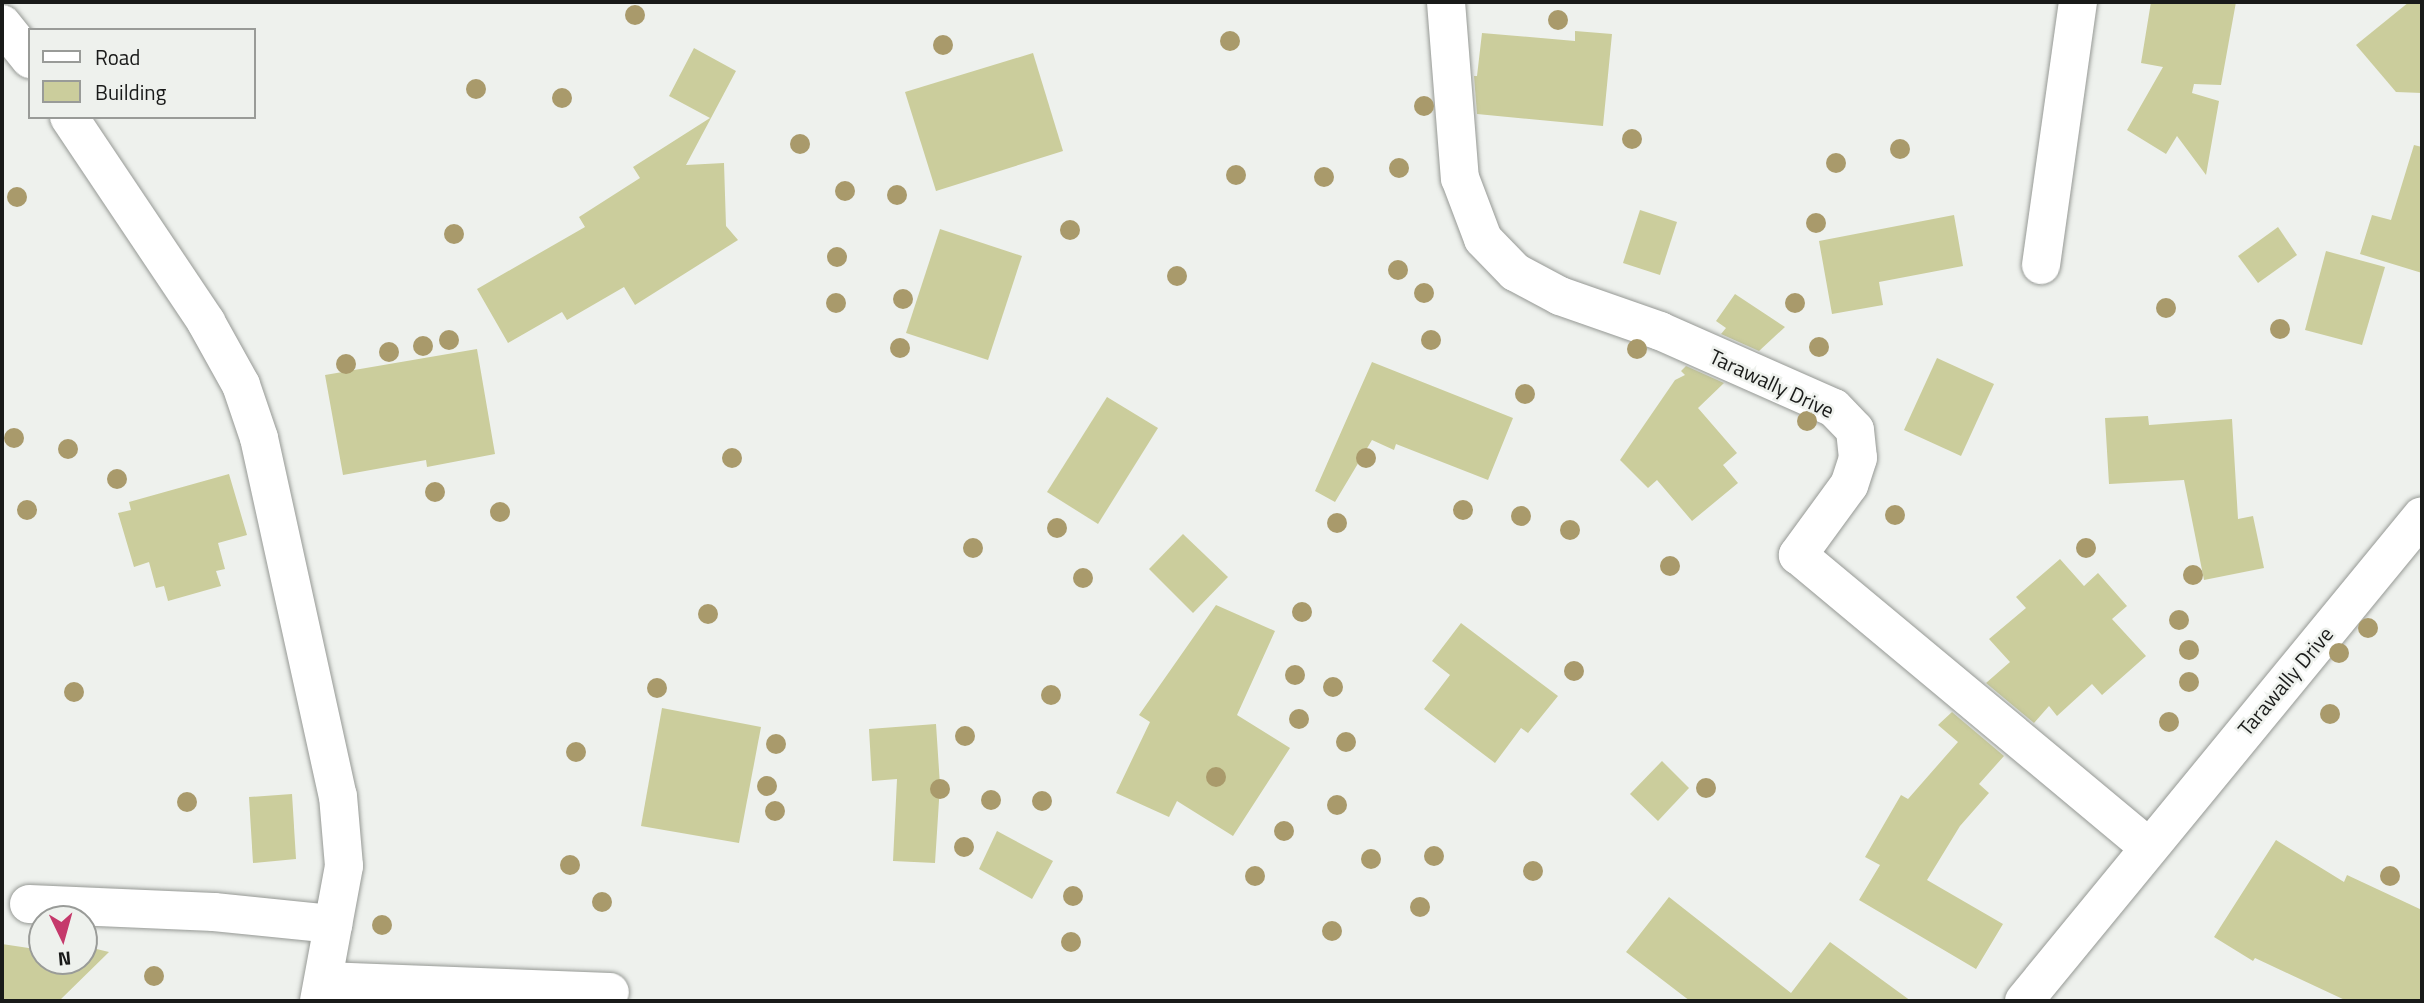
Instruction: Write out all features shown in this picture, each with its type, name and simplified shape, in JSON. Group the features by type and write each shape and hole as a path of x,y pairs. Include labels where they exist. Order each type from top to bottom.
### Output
{"street":[{"name":"Tarawally Drive","path":"1446,2 1460,178 1483,239 1515,272 1560,296 1660,331 1834,408 1855,430 1858,458 1849,485 1798,555 2147,846"},
{"path":"2040,265 2078,2"},
{"path":"2,24 28,56"},
{"path":"70,119 206,322 241,385 259,438 338,796 344,866 322,991 610,992"},
{"name":"Tarawally Drive","path":"2024,1001 2147,846 2422,516"},
{"path":"29,904 214,912 333,925"}],"building":[{"path":"2151,2 2236,2 2221,85 2194,84 2192,93 2219,101 2206,175 2177,136 2166,154 2127,130 2163,67 2141,63"},
{"path":"2409,2 2422,2 2422,93 2396,92 2356,45"},
{"path":"1575,31 1612,34 1603,126 1477,114 1474,76 1477,76 1482,33 1575,41"},
{"path":"694,48 736,71 686,165 724,163 726,226 738,240 635,305 624,287 567,320 562,312 508,343 477,289 585,227 579,217 640,178 633,167 710,118 669,96"},
{"path":"1033,53 1063,151 936,191 905,92"},
{"path":"2414,145 2422,147 2422,273 2360,254 2372,215 2391,220"},
{"path":"1640,210 1677,222 1660,275 1623,263"},
{"path":"1954,215 1963,266 1879,282 1883,305 1832,314 1819,241"},
{"path":"2278,227 2297,255 2258,283 2238,256"},
{"path":"940,229 1022,256 988,360 906,333"},
{"path":"2326,251 2385,267 2362,345 2305,330"},
{"path":"1735,294 1785,327 1759,351 1721,334 1726,328 1716,321"},
{"path":"477,349 495,454 427,467 426,460 343,475 325,375"},
{"path":"1937,358 1994,384 1961,456 1904,430"},
{"path":"1372,362 1513,418 1488,480 1396,444 1394,450 1372,440 1335,502 1315,491"},
{"path":"1686,366 1724,383 1698,408 1737,453 1723,465 1738,483 1692,521 1657,480 1648,488 1620,460 1675,380 1685,375 1681,371"},
{"path":"1107,397 1158,428 1098,524 1047,492"},
{"path":"2148,416 2149,425 2232,419 2238,519 2253,516 2264,568 2204,580 2184,480 2109,484 2105,418"},
{"path":"229,474 247,535 218,543 225,569 216,571 221,586 168,601 164,586 156,588 149,562 134,567 118,513 131,510 129,502"},
{"path":"1183,534 1228,577 1193,613 1149,569"},
{"path":"2060,559 2084,586 2098,573 2127,606 2112,619 2146,656 2102,695 2092,684 2057,716 2049,706 2034,723 1986,683 2010,662 1989,639 2026,608 2016,597"},
{"path":"1216,605 1275,631 1237,715 1290,748 1233,836 1177,801 1169,817 1116,793 1150,722 1139,715"},
{"path":"1461,623 1558,696 1528,733 1521,728 1495,763 1424,709 1450,675 1432,661"},
{"path":"662,708 761,727 739,843 641,826"},
{"path":"1952,712 2004,756 1979,784 1989,793 1960,826 1927,880 2003,924 1976,969 1859,900 1880,865 1865,857 1901,795 1908,799 1958,742 1938,725"},
{"path":"936,724 940,785 935,863 893,861 897,779 872,781 869,729"},
{"path":"1662,761 1689,788 1658,821 1630,794"},
{"path":"292,794 296,859 253,863 249,797"},
{"path":"997,831 1053,861 1032,899 979,869"},
{"path":"2276,840 2344,882 2347,875 2422,910 2422,1001 2347,1001 2255,958 2253,961 2214,937"},
{"path":"1669,897 1791,993 1830,942 1911,1001 1690,1001 1626,952"},
{"path":"2,944 28,948 28,975 86,975 59,1001 2,1001"},
{"path":"98,949 109,952 98,963"}]}
